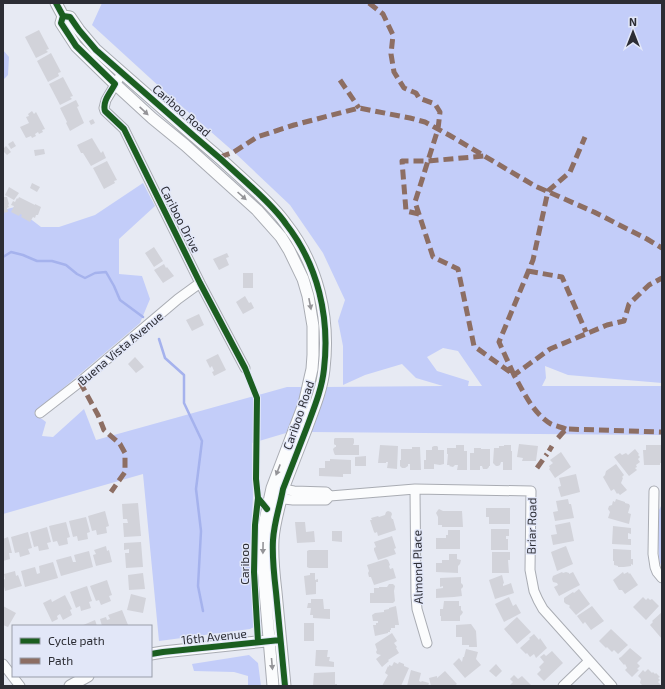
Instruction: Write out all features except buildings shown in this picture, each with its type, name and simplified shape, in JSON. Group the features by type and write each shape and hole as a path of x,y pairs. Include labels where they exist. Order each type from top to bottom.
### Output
{"street":[{"name":"Cariboo Road","path":"56,3 63,16 61,23 76,46 152,118 185,145 257,210 281,237 303,279 308,296 313,326 314,355 304,404 276,493 276,518 273,547 275,640 274,686"},
{"name":"Cariboo Road","path":"63,16 70,17 96,50 220,157 256,191 286,223 299,242 313,273 318,287 325,320 326,336 324,370 317,402 276,493"},
{"name":"Cariboo Drive","path":"122,73 106,100 104,108 105,111 124,129 200,283 245,368"},
{"name":"Buena Vista Avenue","path":"40,413 80,382 178,299 200,283"},
{"name":"Briar Road","path":"276,493 293,500 326,500 330,496 416,489 531,491 530,570 534,590 538,600 543,609 612,686"},
{"name":"Almond Place","path":"416,489 416,596 426,643"},
{"path":"654,491 654,561 657,572 662,578"},
{"name":"Cariboo Road","path":"275,640 285,686"},
{"name":"16th Avenue","path":"152,654 275,640"},
{"path":"563,686 589,661"},
{"path":"3,664 12,676"},
{"path":"13,677 20,686"},
{"path":"70,686 86,677"}],"shaded area":[{"path":"102,3 662,3 662,383 568,375 545,366 546,378 542,386 662,386 662,435 310,432 325,387 443,386 416,378 402,364 365,375 343,385 343,346 338,321 345,300 323,253 290,205 234,152 92,25","holes":["443,348 458,351 482,386 468,386 469,381 437,371 427,357"]},
{"path":"3,50 9,57 8,75 3,80"},
{"path":"143,183 155,206 119,239 119,274 142,276 150,299 140,323 34,413 46,422 42,436 53,437 84,409 96,440 287,387 303,387 297,407 286,433 252,443 253,497 250,557 256,626 250,629 159,641 143,474 3,514 3,210 15,207 41,227 59,227 95,215"},
{"path":"662,504 662,568 659,556 658,540 659,510"},
{"path":"249,655 258,663 261,686 248,686 248,676 234,672 194,671 192,664"}],"waterway":[{"path":"3,257 11,252 37,261 52,261 66,265 77,274 85,278 95,273 106,272 120,300 143,317"},
{"path":"159,339 165,358 184,375 184,403 202,441 196,489 201,531 198,586 203,611"}],"marked path":[{"path":"369,3 383,14 393,35 391,54 394,72 404,88 416,93 419,98 435,104 440,112 438,129 415,202 433,257 458,269 474,346 514,375"},
{"path":"340,80 359,108"},
{"path":"220,157 234,152 257,137 294,125 359,108 410,118 425,122 535,186 594,212 662,248"},
{"path":"514,375 499,342 533,260 548,191 570,172 585,137"},
{"path":"419,214 406,211 402,161 428,161 484,156"},
{"path":"528,271 562,277 586,332"},
{"path":"566,429 551,424 539,414 525,396 514,375 550,349 607,325 624,321 629,304 649,285 662,278"},
{"path":"80,382 98,415 104,430 120,444 125,453 125,472 111,492"},
{"path":"558,438 566,429 662,432"},
{"path":"549,451 552,446"},
{"path":"537,468 547,454"}],"cycle path":[{"path":"56,3 63,16 61,23 76,46 115,84 107,97 104,107 105,111 124,129 200,283 245,368 257,398 256,479 258,498 267,509"},
{"path":"63,16 70,17 96,50 267,202 282,218 297,240 314,274 323,311 325,330 323,376 315,406 283,489 273,540 274,573 285,686"},
{"name":"Cariboo","path":"258,498 255,525 254,572 258,642"},
{"path":"152,654 280,640"}]}
